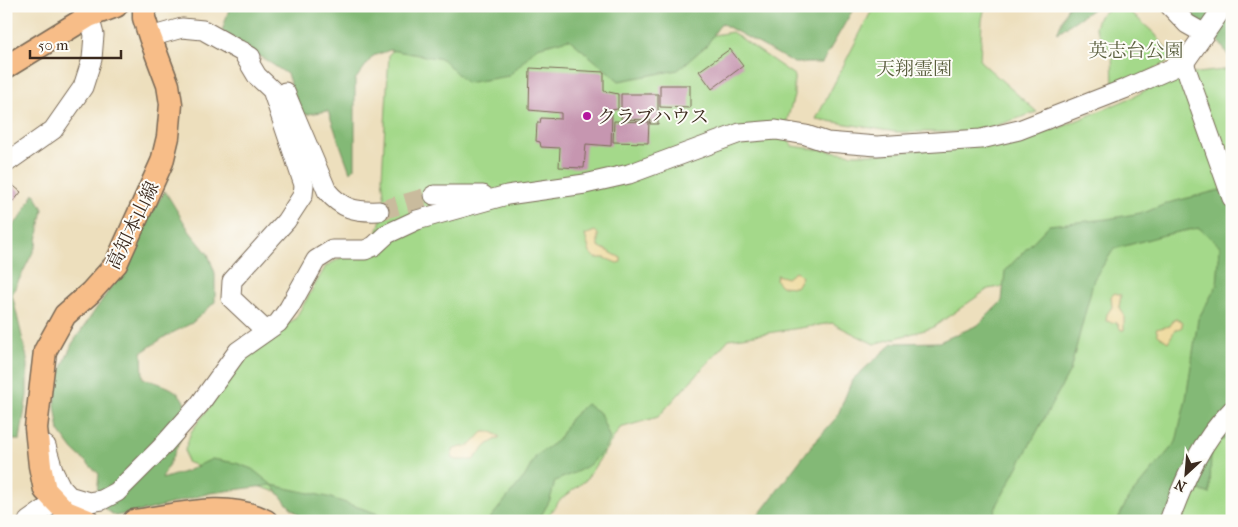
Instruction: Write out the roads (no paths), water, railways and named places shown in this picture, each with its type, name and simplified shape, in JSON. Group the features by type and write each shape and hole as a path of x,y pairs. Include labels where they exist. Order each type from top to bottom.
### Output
{"main road":[{"path":"11,58 89,16 116,6"},
{"name":"高知本山線","path":"88,521 75,517 55,502 45,490 36,428 45,351 65,315 96,287 116,264 162,162 168,138 171,104 168,85 144,18 144,6"},
{"path":"134,521 226,510 253,514 266,521"}],"street":[{"path":"1170,6 1187,24 1203,33"},
{"path":"38,442 46,446 54,473 61,487 69,496 89,502 102,500 117,492 137,474 199,405 238,351 278,322 289,308 316,260 332,250 365,250 374,246 388,234 417,220 507,195 585,184 629,174 740,133 776,130 806,135 827,142 877,146 981,139 1019,130 1127,88 1184,63 1203,33 1224,6"},
{"path":"6,163 53,130 83,87 92,59 94,35 89,16"},
{"path":"150,37 182,28 203,30 266,66 284,90 327,191 337,202 349,210 379,212"},
{"path":"242,51 257,76 272,90 304,185 303,195 286,221 232,281 231,298 266,331"},
{"path":"1184,63 1232,198"},
{"path":"434,195 507,195"},
{"path":"1169,521 1179,494 1203,445 1219,423 1232,410"},
{"path":"28,521 55,502"}],"tunnel":[{"path":"379,211 434,195"}],"place":[{"name":"クラブハウス","path":"587,116"}],"park label":[{"name":"英志台公園","path":"1136,50"},
{"name":"天翔霊園","path":"914,68"}]}
